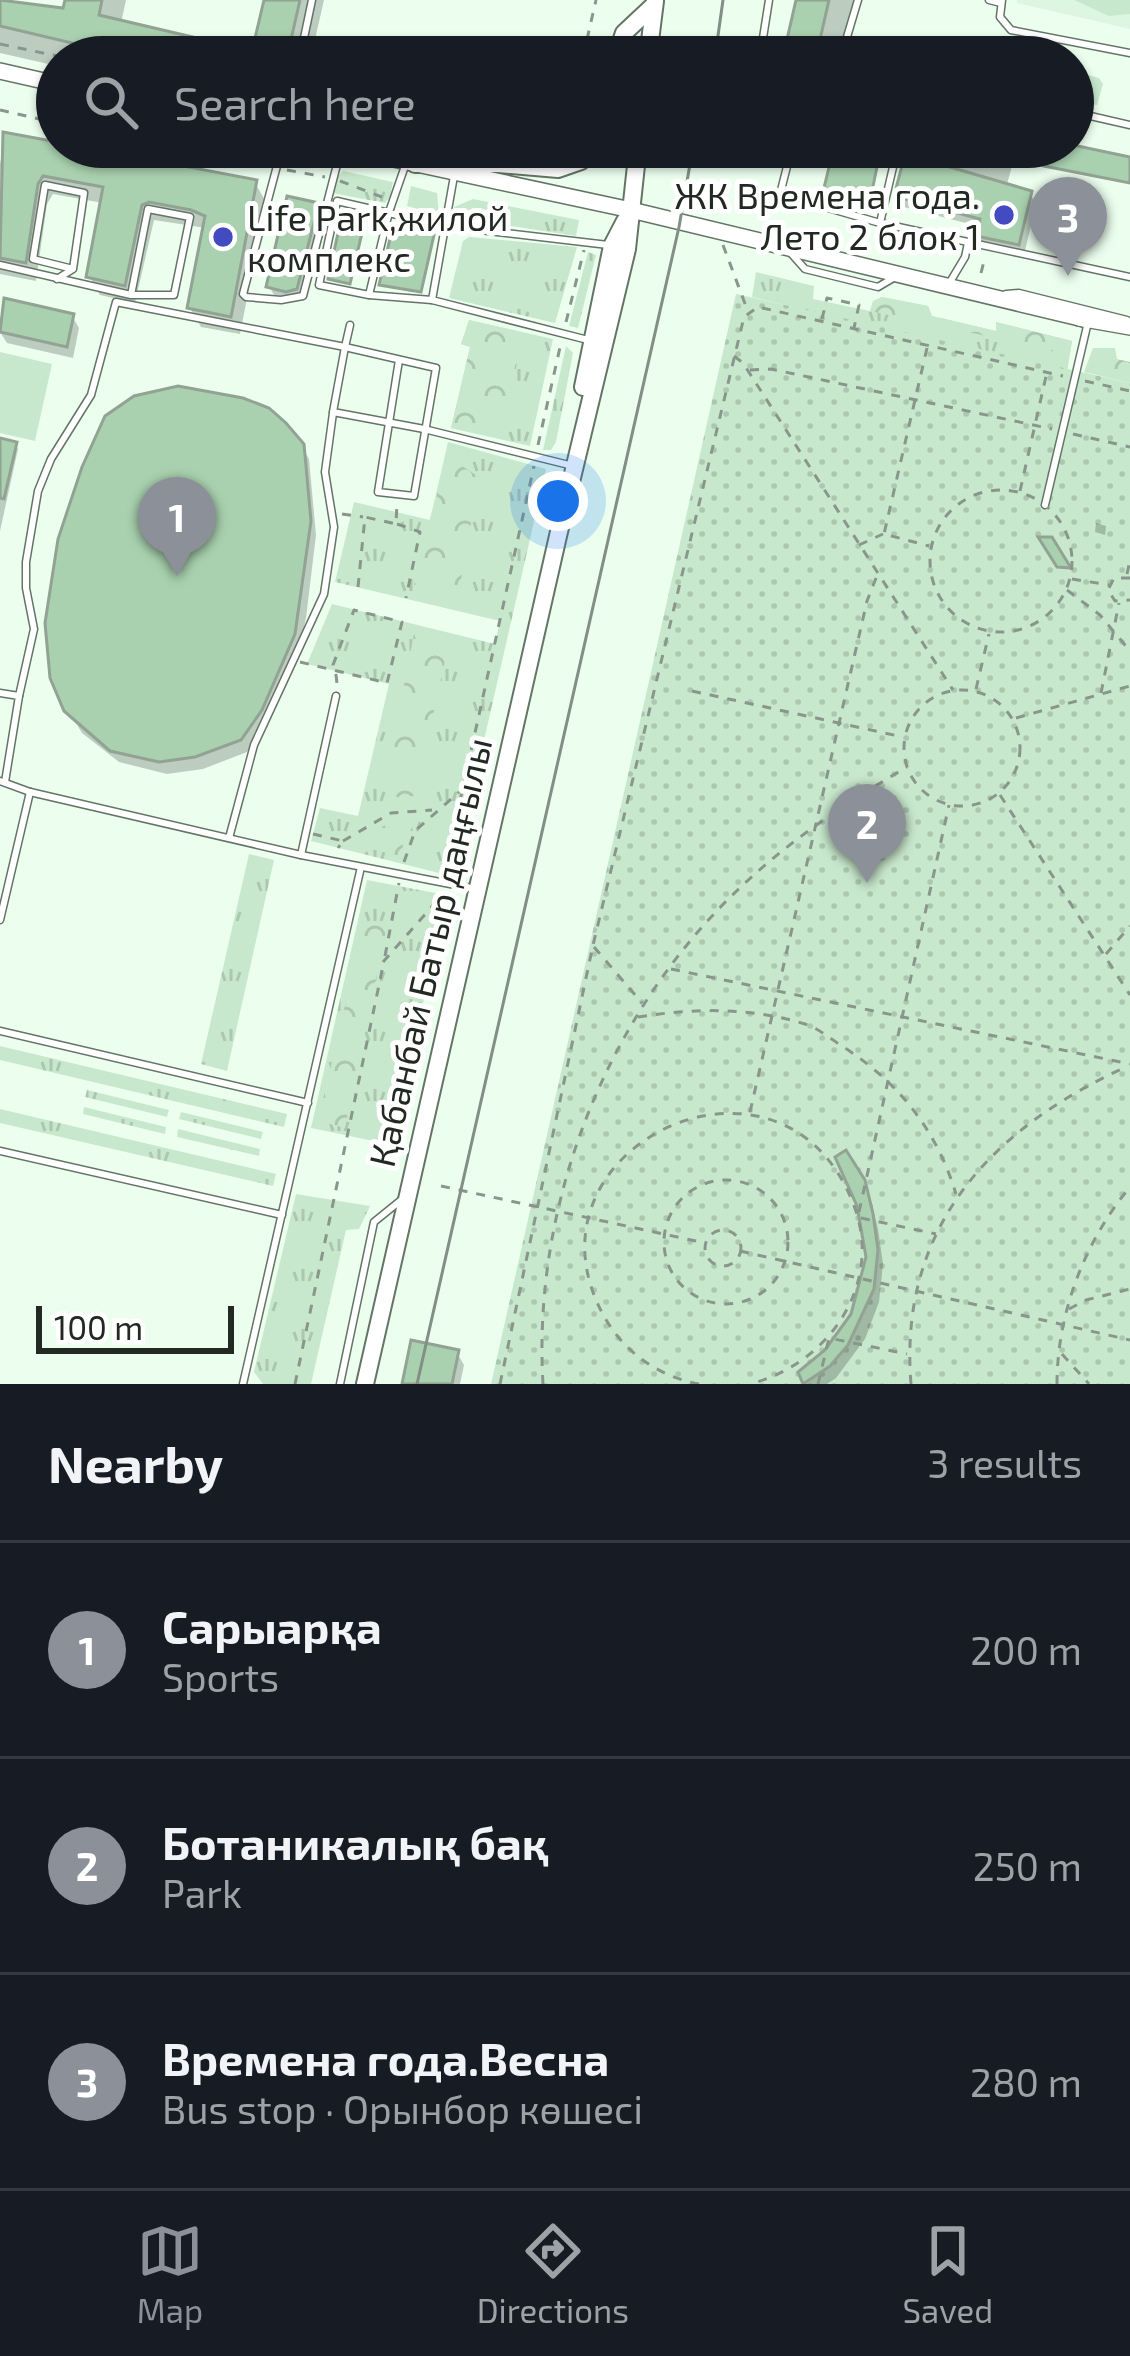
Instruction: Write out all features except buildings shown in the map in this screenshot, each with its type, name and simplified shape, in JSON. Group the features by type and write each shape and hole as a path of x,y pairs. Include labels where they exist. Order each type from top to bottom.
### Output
{"main road":[{"path":"623,36 655,3"},
{"path":"651,36 655,3"},
{"name":"Қабанбай Батыр даңғылы","path":"365,1384 627,249 636,168"},
{"name":"Қабанбай Батыр даңғылы","path":"558,536 612,246 631,210"}],"street":[{"path":"0,71 36,79"},
{"path":"435,168 1088,320"},
{"path":"948,285 1088,320 1130,324"}],"lane":[{"path":"304,36 312,0"},
{"path":"763,36 769,0"},
{"path":"847,36 858,0"},
{"path":"989,0 1002,2 1000,17 1011,30 1043,36"},
{"path":"1094,45 1130,52"},
{"path":"1094,117 1130,125"},
{"path":"276,169 243,294 246,297 281,300 303,296 335,168"},
{"path":"368,296 389,212 409,168"},
{"path":"787,168 780,194 880,223 1130,277"},
{"path":"880,223 893,168"},
{"path":"432,300 455,172"},
{"path":"57,279 73,269 84,193 46,184 33,259 73,269"},
{"path":"592,341 432,300 368,296 320,285 337,201 446,226 612,246"},
{"path":"0,265 131,296 174,295 190,217 148,209 131,296"},
{"path":"948,285 968,243"},
{"path":"991,295 1018,293 1120,316 1130,324"},
{"path":"399,360 378,492 414,496 436,368 345,347 116,302 92,394 51,459 38,491 26,562 34,629 2,782 301,855 477,889"},
{"path":"1045,505 1088,320"},
{"path":"230,838 254,746 324,594 334,527 325,472 350,325"},
{"path":"333,412 568,465"},
{"path":"0,693 19,696"},
{"path":"301,855 336,696"},
{"path":"0,920 30,792"},
{"path":"243,1384 361,867"},
{"path":"0,1031 308,1103"},
{"path":"0,1151 282,1215"},
{"path":"340,1384 374,1222 407,1194"}],"path":[{"path":"588,36 595,1"},
{"path":"0,44 36,52"},
{"path":"0,110 36,118"},
{"path":"271,168 333,179 394,203"},
{"path":"500,1384 592,945 748,311 718,232"},
{"path":"295,1384 383,962 437,901 586,241"},
{"path":"981,273 984,261"},
{"path":"822,321 827,298 859,305 854,328"},
{"path":"748,311 758,307 1130,391"},
{"path":"884,534 928,345"},
{"path":"734,356 748,370 953,690"},
{"path":"748,370 771,369 915,398 1130,447"},
{"path":"1020,493 1047,372"},
{"path":"989,491 1020,493 1045,505 1070,544 1070,579 1054,610 1013,632 989,632 957,618 941,601 931,579 931,547 940,523 966,499 989,491"},
{"path":"395,524 397,494"},
{"path":"332,513 420,532 406,598"},
{"path":"358,587 364,517"},
{"path":"859,544 884,534 931,547"},
{"path":"1119,603 1112,598 1109,585 1114,578 1128,577 1130,560"},
{"path":"749,1114 867,601 878,573"},
{"path":"1070,579 1109,585"},
{"path":"1066,590 1100,615 1130,651"},
{"path":"1119,603 1130,600"},
{"path":"1101,693 1119,603"},
{"path":"294,661 335,671 387,682 402,622 354,610 333,665 335,671 336,696"},
{"path":"975,691 989,632"},
{"path":"1012,719 1130,686"},
{"path":"953,690 975,691 997,701 1012,719 1020,759 999,794 977,804 949,805 920,788 907,767 904,738 923,705 953,690"},
{"path":"692,691 904,738"},
{"path":"543,1384 543,1318 557,1210 592,1104 643,1005 741,887 814,828 907,767"},
{"path":"999,794 1130,995"},
{"path":"857,1217 949,805"},
{"path":"338,848 391,813 434,810"},
{"path":"306,832 343,841"},
{"path":"1104,956 1130,926"},
{"path":"592,945 643,1005"},
{"path":"670,969 1130,1065"},
{"path":"636,1018 709,1009 772,1015 812,1026 903,1094 937,1145 956,1196"},
{"path":"911,1384 909,1355 917,1290 936,1234 956,1196 1027,1123 1081,1088 1130,1065"},
{"path":"695,1384 657,1370 613,1330 598,1305 586,1246 590,1217 608,1177 637,1143 690,1116 719,1112 749,1114 804,1137 844,1181 862,1238 858,1278 841,1323 799,1365 750,1384"},
{"path":"719,1180 744,1182 771,1199 784,1218 785,1262 773,1282 755,1296 734,1303 711,1301 690,1292 675,1275 666,1255 665,1234 673,1210 698,1187 719,1180"},
{"path":"441,1186 705,1243"},
{"path":"1057,1384 1064,1324 1086,1257 1130,1187"},
{"path":"857,1217 936,1234"},
{"path":"724,1230 738,1239 740,1251 730,1264 718,1265 706,1255 705,1243 712,1233 724,1230"},
{"path":"740,1251 1130,1340"},
{"path":"1068,1310 1086,1300 1130,1289"},
{"path":"829,1338 909,1355"},
{"path":"818,1384 829,1338"},
{"path":"1060,1351 1089,1384"}],"shaded area":[{"path":"1130,0 1130,29 1017,3"}],"green space":[{"path":"1074,0 1130,0 1130,14 1109,16"},
{"path":"1094,77 1103,84 1094,104"},
{"path":"343,171 393,182 390,197 385,203 332,193"},
{"path":"411,186 437,193 439,215 407,206"},
{"path":"473,199 579,220 576,236 452,217 454,207"},
{"path":"469,237 577,247 555,323 449,298 463,241"},
{"path":"588,252 596,255 578,328 569,326"},
{"path":"756,272 814,286 813,299 870,311 873,301 882,297 928,306 932,316 996,331 996,322 1072,341 1067,373 752,297"},
{"path":"736,294 1130,383 1130,1384 491,1384"},
{"path":"882,297 928,306 932,316 996,331 996,322 1072,341 1070,354 870,311 873,301"},
{"path":"469,320 553,339 530,446 451,428 470,347 461,344"},
{"path":"469,320 521,332 512,398 478,434 451,428 470,347 461,344"},
{"path":"566,346 573,353 556,442 551,450 543,450"},
{"path":"1093,348 1115,348 1117,359 1130,362 1130,383 1084,372"},
{"path":"0,352 52,364 35,441 0,433"},
{"path":"448,442 546,469 456,863 443,874 311,841 320,808 358,816 389,684 307,664 332,604 495,644 500,621 335,582 354,502 430,520"},
{"path":"448,457 479,477 457,603 413,594"},
{"path":"414,634 449,642 416,795 402,799 383,791"},
{"path":"418,818 400,856 350,844 391,822"},
{"path":"249,854 274,860 227,1071 201,1064"},
{"path":"367,880 446,895 393,1145 311,1128"},
{"path":"388,921 345,1128 318,1121 361,939 370,923"},
{"path":"0,1046 287,1114 284,1127 0,1060"},
{"path":"87,1090 169,1110 167,1117 85,1097"},
{"path":"84,1107 166,1127 165,1134 83,1114"},
{"path":"0,1109 276,1174 273,1186 0,1123"},
{"path":"181,1112 263,1132 261,1139 179,1119"},
{"path":"178,1129 260,1149 259,1156 177,1137"},
{"path":"296,1194 370,1206 359,1229 346,1230 311,1384 263,1384 254,1372"}],"tram line":[{"path":"718,36 723,0"},
{"path":"417,1384 689,168"}],"place":[{"name":"ЖК Времена года. Лето 2 блок 1","path":"1004,215"},
{"name":"Life Park,жилой комплекс","path":"223,237"},
{"name":"Времена года.Весна","path":"1068,276"},
{"name":"Сарыарқа","path":"177,576"},
{"name":"Ботаникалық бақ","path":"867,883"}]}
